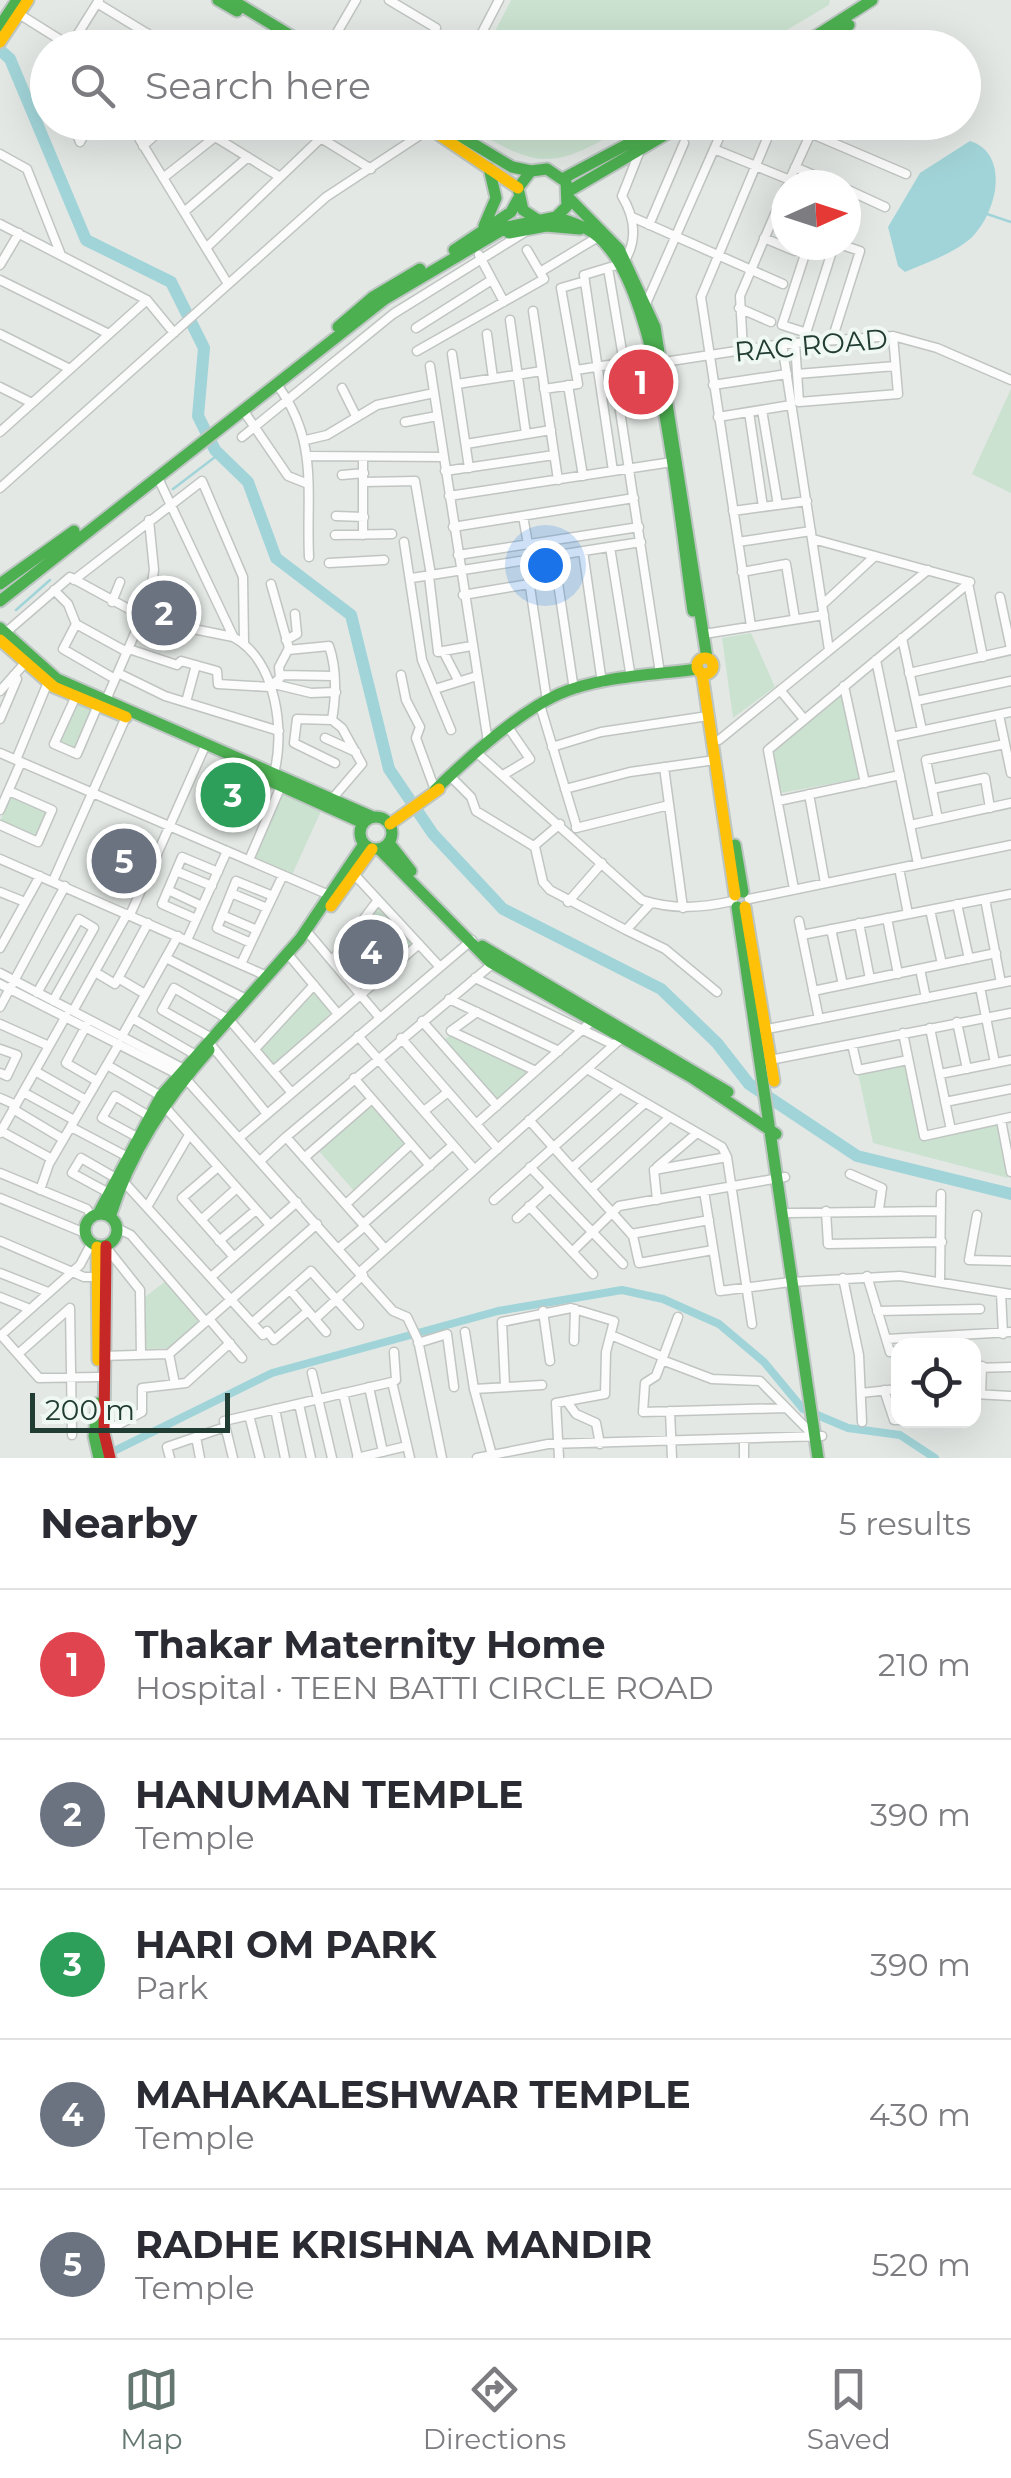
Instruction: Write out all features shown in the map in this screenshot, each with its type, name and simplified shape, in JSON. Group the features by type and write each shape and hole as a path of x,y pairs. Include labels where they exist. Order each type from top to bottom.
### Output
{"street":[{"path":"0,42 9,16 28,0"},
{"path":"218,0 267,30"},
{"path":"232,0 281,30"},
{"path":"338,30 354,4 340,0"},
{"path":"388,0 435,30"},
{"path":"483,30 499,0"},
{"path":"841,30 886,0"},
{"path":"80,30 98,1 142,30"},
{"path":"822,30 862,2"},
{"path":"9,16 36,30"},
{"path":"140,140 228,284"},
{"path":"144,146 150,140"},
{"path":"163,178 207,140"},
{"path":"219,140 280,176"},
{"path":"206,248 319,140"},
{"path":"324,140 371,168"},
{"path":"0,488 326,196 413,140"},
{"path":"455,140 518,193 535,224"},
{"path":"463,140 532,171 547,168 567,189 644,309 659,360 708,716 770,1082 794,1281 822,1458"},
{"path":"556,217 567,189 595,165 638,140"},
{"path":"567,189 655,140"},
{"path":"644,309 718,140"},
{"path":"751,626 700,297 766,140"},
{"path":"795,170 807,140"},
{"path":"826,140 906,174"},
{"path":"649,225 684,143"},
{"path":"613,471 584,275 617,264 634,246 632,217 622,196 641,148"},
{"path":"714,149 771,175"},
{"path":"0,154 27,169 61,255"},
{"path":"184,212 248,157"},
{"path":"498,159 535,165 595,165"},
{"path":"484,162 494,176 496,198 487,232"},
{"path":"796,167 802,170"},
{"path":"243,409 278,386 385,299 474,247 511,212 532,171"},
{"path":"861,196 886,207"},
{"path":"242,437 393,314 535,224 556,217 594,233 617,264 624,363"},
{"path":"632,217 783,284"},
{"path":"0,584 225,423 373,297 487,232 518,223 594,233"},
{"path":"0,224 148,300 176,331"},
{"path":"743,350 739,308 750,270 771,225"},
{"path":"0,265 18,233"},
{"path":"540,272 594,233"},
{"path":"764,238 771,241"},
{"path":"474,247 504,302"},
{"path":"418,352 544,279 528,250"},
{"path":"801,339 782,325 803,260"},
{"path":"829,260 801,339 797,374 800,402 898,394 893,336"},
{"path":"832,340 857,260"},
{"path":"0,280 110,334"},
{"path":"416,328 490,281"},
{"path":"544,389 578,384 561,288 585,281"},
{"path":"0,432 148,300"},
{"path":"739,308 771,322"},
{"path":"532,311 558,480"},
{"path":"510,320 526,434"},
{"path":"0,334 70,369"},
{"path":"487,334 493,378"},
{"name":"RAC ROAD","path":"576,370 708,355 801,339 893,336 937,348 1011,380"},
{"path":"782,344 829,650"},
{"path":"452,354 469,468"},
{"path":"430,366 488,742"},
{"path":"797,374 896,366"},
{"path":"457,384 542,371"},
{"path":"713,385 786,374"},
{"path":"615,378 660,673"},
{"path":"568,385 583,476"},
{"path":"278,386 288,399 310,456 309,557"},
{"path":"0,387 32,403"},
{"path":"342,388 356,416"},
{"path":"306,440 327,435 377,405 434,393"},
{"path":"718,417 792,405"},
{"path":"243,409 288,476 308,484"},
{"path":"762,410 778,505"},
{"path":"749,412 764,507"},
{"path":"405,422 438,416"},
{"path":"466,444 550,430"},
{"path":"0,601 189,450"},
{"path":"446,471 554,455"},
{"path":"310,456 443,457"},
{"path":"363,457 363,535"},
{"path":"449,496 674,462"},
{"path":"674,462 704,634 702,666 720,740 740,900"},
{"path":"342,475 415,482 438,652 471,646"},
{"path":"158,478 233,637"},
{"path":"74,580 202,481 244,578 244,642 277,697 275,780 249,860"},
{"path":"454,526 634,498"},
{"path":"733,511 807,501"},
{"path":"336,516 364,517"},
{"path":"523,516 528,544"},
{"path":"76,696 54,744 77,754 144,618 154,570 149,520"},
{"path":"458,555 638,526"},
{"path":"335,535 392,534"},
{"path":"738,542 812,535 968,584"},
{"path":"404,542 422,660 451,730"},
{"path":"412,578 641,542"},
{"path":"610,547 631,678"},
{"path":"583,552 602,683"},
{"path":"554,556 574,690"},
{"path":"704,634 796,619 823,610 875,556"},
{"path":"329,563 384,560"},
{"path":"526,560 544,703 572,829"},
{"path":"742,572 786,564 796,619"},
{"path":"720,740 928,570"},
{"path":"1,638 70,577 144,618 244,642"},
{"path":"112,602 120,582"},
{"path":"270,584 288,650 280,675 271,685"},
{"path":"463,595 529,584"},
{"path":"794,890 768,750 968,584"},
{"path":"968,584 983,657"},
{"path":"54,590 68,604 76,624 128,650 217,670 218,684 336,692"},
{"path":"910,673 1011,650 1000,598"},
{"path":"286,640 297,634 295,614"},
{"path":"76,624 63,649 148,690 279,731"},
{"path":"1,638 48,682 76,696 102,702 126,717 205,747 254,773 332,799 368,820"},
{"path":"1,638 57,680 102,702 368,820 393,822"},
{"path":"902,638 922,730"},
{"path":"288,650 329,646 336,692 332,720"},
{"path":"444,651 458,680"},
{"path":"876,660 918,864"},
{"path":"0,690 25,663"},
{"path":"186,702 196,665"},
{"path":"181,1073 292,959 393,822 488,742 544,703 574,690 702,666"},
{"path":"401,674 406,700 420,727 416,738 435,790"},
{"path":"0,719 17,679 14,675"},
{"path":"280,675 334,676"},
{"path":"435,690 476,676"},
{"path":"916,701 1011,681"},
{"path":"0,810 48,682"},
{"path":"844,686 864,782"},
{"path":"780,690 804,719"},
{"path":"892,736 1011,712"},
{"path":"999,715 1011,773"},
{"path":"552,746 601,732 708,716"},
{"path":"52,881 126,717"},
{"path":"332,799 362,764 342,728 332,720 297,718 294,743 335,763"},
{"path":"503,774 530,759 508,727"},
{"path":"325,738 356,752"},
{"path":"938,819 926,760 1005,744"},
{"path":"52,1159 1,1128 129,915 205,747"},
{"path":"0,752 330,895"},
{"path":"435,790 472,762 476,752"},
{"path":"476,752 560,824 572,829 623,885 651,903 683,908 740,900 1011,845"},
{"path":"565,788 715,760"},
{"path":"231,763 209,812 232,822 254,773"},
{"path":"664,767 683,908"},
{"path":"778,800 900,776"},
{"path":"932,789 984,778 990,808"},
{"path":"453,779 471,798 476,811 534,846 543,882 568,902 665,949 717,992"},
{"path":"0,825 38,842 52,810 8,790"},
{"path":"808,794 825,883"},
{"path":"910,825 1011,803"},
{"path":"572,829 669,806"},
{"path":"368,820 360,836 376,846 471,940 587,1025"},
{"path":"534,846 560,824"},
{"path":"144,886 94,865 107,834 157,855"},
{"path":"230,1021 300,939 330,895 376,846"},
{"path":"40,1190 52,1159 166,958 196,919 227,851"},
{"path":"196,919 162,904 182,857 218,872"},
{"path":"0,858 267,976"},
{"path":"568,902 602,863"},
{"path":"898,868 908,914"},
{"path":"176,871 212,886"},
{"path":"241,964 282,874"},
{"path":"354,874 440,967"},
{"path":"0,948 40,876"},
{"path":"251,943 217,928 236,881 273,896"},
{"path":"0,1007 64,886"},
{"path":"168,890 202,906"},
{"path":"0,892 24,902"},
{"path":"231,893 267,908"},
{"path":"802,935 1011,894"},
{"path":"761,1030 1006,982 985,899"},
{"path":"332,961 378,900"},
{"path":"626,930 651,903"},
{"path":"957,904 969,959"},
{"path":"930,910 942,964"},
{"path":"222,915 257,930"},
{"path":"886,918 898,974"},
{"path":"37,992 79,919 94,928 53,1001"},
{"path":"799,922 819,1019"},
{"path":"95,972 116,984 148,923"},
{"path":"859,924 870,980"},
{"path":"830,929 842,985"},
{"path":"310,935 380,1018"},
{"path":"239,1138 471,940"},
{"path":"274,1072 418,944"},
{"path":"813,991 996,953"},
{"path":"166,958 246,999"},
{"path":"292,959 338,1014"},
{"path":"260,1161 496,961"},
{"path":"496,961 621,1038"},
{"path":"920,969 926,998"},
{"path":"0,974 13,985 181,1073 393,1312 407,1316 418,1341 442,1458"},
{"path":"118,978 146,994"},
{"path":"475,978 697,1071 775,1124"},
{"path":"0,984 37,992 86,1026 120,1040"},
{"path":"254,1049 314,985"},
{"path":"980,987 995,1063"},
{"path":"267,1114 211,1042 162,1010 174,988 230,1021 292,1093"},
{"path":"449,999 559,1050"},
{"path":"439,1039 477,1012"},
{"path":"770,1060 1011,1013"},
{"path":"132,1018 194,1054"},
{"path":"422,1020 498,1106"},
{"path":"957,1022 967,1069"},
{"path":"0,1024 49,1046"},
{"path":"476,1124 587,1025"},
{"path":"86,1026 66,1063 98,1081"},
{"path":"930,1028 951,1130"},
{"path":"451,1030 536,1070"},
{"path":"761,1030 770,1060 770,1082"},
{"path":"903,1033 924,1136 1006,1119 1011,1172"},
{"path":"358,1036 474,1169"},
{"path":"401,1038 498,1149"},
{"path":"315,1319 385,1249 621,1038"},
{"path":"95,1242 114,1240 104,1219 106,1192 119,1179 194,1054 211,1042"},
{"path":"852,1044 858,1070 908,1060"},
{"path":"0,1048 18,1055 7,1076 0,1074"},
{"path":"940,1074 1011,1060"},
{"path":"107,1064 163,1102 270,1225"},
{"path":"587,1069 722,1147 728,1157 752,1324"},
{"path":"35,1071 86,1100"},
{"path":"354,1078 430,1166"},
{"path":"494,1200 620,1088"},
{"path":"945,1102 1011,1088"},
{"path":"23,1092 126,1156"},
{"path":"424,1111 448,1092"},
{"path":"137,1137 102,1118 114,1096 149,1116"},
{"path":"0,1098 64,1139"},
{"path":"304,1158 372,1099"},
{"path":"98,1377 40,1378 2,1333 71,1271 95,1242 126,1156 149,1116 163,1102"},
{"path":"572,1168 645,1103"},
{"path":"591,1188 670,1117"},
{"path":"530,1120 632,1234 639,1262 713,1250"},
{"path":"654,1170 697,1132"},
{"path":"147,1207 190,1135"},
{"path":"286,1137 385,1249"},
{"path":"346,1204 411,1144"},
{"path":"339,1248 454,1145"},
{"path":"654,1170 728,1157"},
{"path":"106,1192 72,1173 81,1158 119,1179 252,1323 274,1340 308,1311"},
{"path":"218,1166 182,1198 234,1257"},
{"path":"530,1166 623,1264"},
{"path":"654,1170 657,1200"},
{"path":"0,1173 87,1209 131,1235 242,1358"},
{"path":"850,1174 882,1188 880,1209"},
{"path":"572,1252 620,1206 781,1178"},
{"path":"781,1178 789,1213 794,1281"},
{"path":"201,1220 237,1188"},
{"path":"517,1218 550,1188"},
{"path":"704,1192 720,1291 867,1276 940,1280"},
{"path":"941,1194 942,1284 1006,1294 1007,1333 975,1338"},
{"path":"0,1198 95,1242 140,1290 141,1355"},
{"path":"211,1277 297,1202"},
{"path":"530,1206 593,1274"},
{"path":"219,1240 256,1210"},
{"path":"789,1213 941,1210"},
{"path":"826,1211 828,1244 942,1242"},
{"path":"977,1215 969,1260 1011,1261"},
{"path":"632,1234 709,1220"},
{"path":"102,1356 170,1354 317,1224"},
{"path":"0,1241 71,1271 97,1277"},
{"path":"95,1242 102,1356 98,1377 101,1431 110,1458"},
{"path":"95,1242 102,1356 100,1458"},
{"path":"252,1323 311,1271 358,1325"},
{"path":"0,1273 48,1292"},
{"path":"867,1276 891,1352"},
{"path":"843,1278 859,1356 862,1422"},
{"path":"290,1290 326,1332"},
{"path":"0,1297 30,1309"},
{"path":"18,1354 70,1308 72,1435"},
{"path":"574,1341 575,1309"},
{"path":"505,1385 502,1322 575,1309 614,1321 606,1352 604,1394 581,1395 568,1403 556,1403 560,1458"},
{"path":"877,1312 980,1309"},
{"path":"543,1312 550,1361"},
{"path":"678,1316 656,1376 645,1383 643,1412 786,1408"},
{"path":"465,1332 474,1389 492,1455"},
{"path":"418,1341 447,1334 454,1386"},
{"path":"894,1338 924,1334 938,1338"},
{"path":"611,1335 712,1379 760,1381 786,1408 818,1432"},
{"path":"887,1339 891,1338"},
{"path":"101,1431 142,1412 142,1388 186,1382 230,1344"},
{"path":"170,1458 167,1447 249,1415 392,1382 396,1380 394,1352"},
{"path":"170,1354 175,1384"},
{"path":"981,1367 1011,1366"},
{"path":"312,1373 332,1458"},
{"path":"392,1382 410,1458"},
{"path":"474,1389 542,1385"},
{"path":"368,1387 383,1452"},
{"path":"884,1390 891,1415"},
{"path":"861,1394 891,1390"},
{"path":"343,1393 358,1458 407,1446"},
{"path":"981,1394 1011,1396"},
{"path":"568,1403 576,1414 596,1423 600,1444"},
{"path":"299,1404 311,1458"},
{"path":"275,1409 286,1458"},
{"path":"670,1412 672,1458"},
{"path":"249,1415 260,1458"},
{"path":"225,1424 233,1458"},
{"path":"477,1458 557,1444 744,1440 818,1432"},
{"path":"196,1437 200,1458"},
{"path":"744,1440 744,1458"},
{"path":"584,1444 587,1458"}],"green space":[{"path":"511,0 830,0 829,5 787,30 496,30"},
{"path":"491,140 603,140 564,157 547,159 511,150"},
{"path":"1011,389 1011,493 972,474"},
{"path":"751,633 775,687 733,718 722,638"},
{"path":"843,694 861,778 781,793 772,751"},
{"path":"76,703 94,710 76,752 59,744"},
{"path":"234,770 250,777 231,819 215,812"},
{"path":"281,793 321,811 292,875 253,858"},
{"path":"11,795 48,812 36,838 0,821"},
{"path":"378,904 413,944 360,991 335,962"},
{"path":"314,992 332,1012 275,1065 260,1050"},
{"path":"451,1035 533,1071 498,1101 445,1039"},
{"path":"906,1063 922,1139 998,1124 1008,1178 873,1143 858,1073"},
{"path":"371,1102 407,1143 354,1191 318,1150"},
{"path":"166,1281 199,1321 168,1348 145,1349 145,1297"}],"water":[{"path":"970,141 983,148 995,171 996,186 987,215 963,244 905,272 898,266 888,227 920,173"}],"waterway":[{"path":"0,50 10,59 30,107"},
{"path":"44,140 86,240 171,282 204,348 198,416 215,450 248,482 276,558 351,615 389,769 433,834 503,909 661,989 717,1043 749,1084 857,1156 1011,1194"},
{"path":"987,214 1011,222"},
{"path":"173,489 219,454"},
{"path":"16,610 50,580"},
{"path":"108,1454 272,1373 498,1311 622,1290 663,1299 719,1324 764,1362 803,1409 848,1428 900,1435 935,1458"}],"traffic: fast":[{"path":"0,26 17,0"},
{"path":"218,0 237,11"},
{"path":"232,0 281,30"},
{"path":"825,30 872,0"},
{"path":"841,30 849,25"},
{"path":"467,140 512,167 531,171"},
{"path":"564,178 635,140"},
{"path":"569,191 656,140"},
{"path":"484,226 496,198 489,168"},
{"path":"0,601 385,299 507,227 556,217 567,206 566,182 547,169 531,171 518,188 523,210 538,220"},
{"path":"569,198 619,249 655,327 707,658"},
{"path":"454,250 511,212 518,199"},
{"path":"556,217 591,231 603,241 627,277 642,318 666,420 693,611"},
{"path":"509,233 546,226 580,229"},
{"path":"338,327 373,297 420,269"},
{"path":"0,584 74,531"},
{"path":"0,628 57,679 373,817"},
{"path":"435,790 510,724 559,694 610,680 698,669"},
{"path":"235,765 363,823"},
{"path":"376,817 387,822 392,833 387,844 376,849 365,844 360,833 365,822 376,817"},
{"path":"389,843 411,871"},
{"path":"98,1214 161,1096 300,939 364,844"},
{"path":"735,845 743,892"},
{"path":"379,849 490,962 691,1077 776,1134"},
{"path":"737,907 818,1458"},
{"path":"482,946 728,1092"},
{"path":"110,1217 150,1128 209,1050"},
{"path":"101,1214 112,1219 117,1230 112,1241 101,1246 90,1241 85,1230 90,1219 101,1214"},
{"path":"98,1403 94,1436 99,1458"}],"traffic: slow":[{"path":"0,42 28,0"},
{"path":"447,140 518,188"},
{"path":"0,640 54,687 126,717"},
{"path":"705,658 713,666 705,674 697,666 705,658"},
{"path":"702,673 735,895"},
{"path":"390,824 439,789"},
{"path":"331,906 372,849"},
{"path":"745,907 774,1081"},
{"path":"97,1247 98,1360"}],"traffic: jam":[{"path":"106,1246 104,1433 110,1458"}],"place":[{"name":"Thakar Maternity Home","path":"641,382"},
{"name":"HANUMAN TEMPLE","path":"164,613"},
{"name":"HARI OM PARK","path":"233,795"},
{"name":"RADHE KRISHNA MANDIR","path":"124,861"},
{"name":"MAHAKALESHWAR TEMPLE","path":"371,952"}]}
